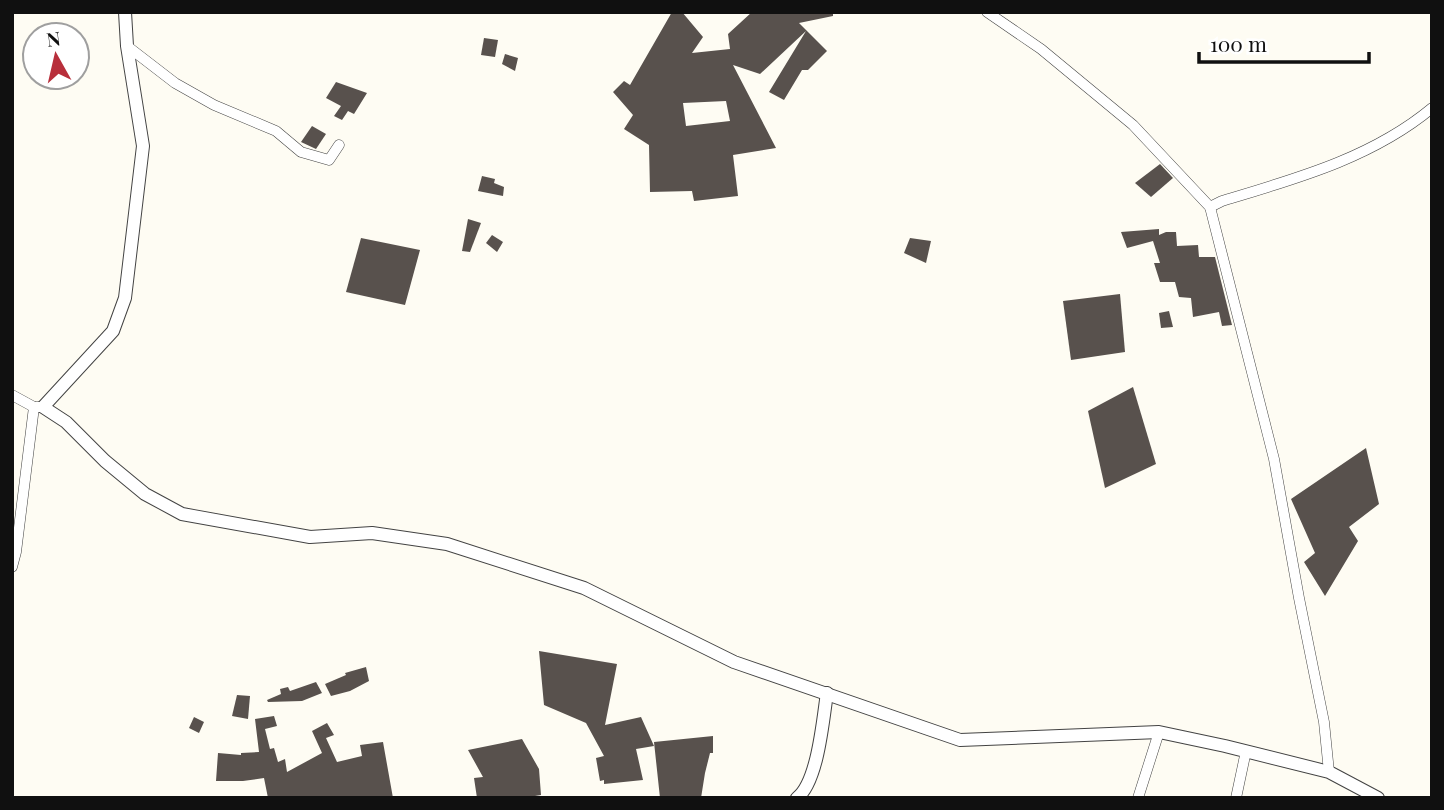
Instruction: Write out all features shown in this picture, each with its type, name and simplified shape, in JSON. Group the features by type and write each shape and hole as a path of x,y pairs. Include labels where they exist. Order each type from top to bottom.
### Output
{"street":[{"path":"12,567 38,407 113,331 125,298 143,146 127,46 125,12"},
{"path":"987,12 1041,49 1133,125 1210,207 1275,459 1298,598 1324,722 1329,772"},
{"path":"127,46 175,83 214,105 276,131 301,152 330,160 338,145"},
{"path":"1210,207 1315,173 1374,146 1432,108"},
{"path":"12,395 66,422 104,461 145,494 182,514 310,537 372,533 447,544 583,588 734,662 960,740 1159,732 1329,772 1378,798"},
{"path":"797,798 804,793 818,754 827,693"},
{"path":"1138,798 1159,732"},
{"path":"1236,798 1246,751"}],"building":[{"path":"672,12 682,12 703,37 692,53 730,49 728,34 752,12 833,12 833,16 799,23 827,51 808,70 802,70 784,100 769,92 806,31 760,74 733,65 776,148 733,155 738,196 694,201 692,191 650,192 649,145 624,129 633,115 613,92 624,81 630,85","holes":["726,101 730,121 686,126 683,103"]},
{"path":"484,38 498,40 495,57 481,55"},
{"path":"505,54 518,58 515,71 502,64"},
{"path":"336,82 367,93 354,114 348,111 342,120 334,116 341,106 326,98"},
{"path":"312,126 326,134 316,149 301,142"},
{"path":"1160,164 1173,178 1151,197 1135,183"},
{"path":"482,176 495,179 494,183 504,187 503,196 478,191"},
{"path":"468,219 481,223 470,252 462,251"},
{"path":"1159,229 1159,235 1176,232 1177,246 1198,245 1199,257 1215,257 1232,325 1222,326 1219,312 1193,317 1191,298 1179,297 1175,282 1160,282 1154,263 1160,263 1153,241 1127,248 1121,232"},
{"path":"492,235 503,242 497,252 486,243"},
{"path":"361,238 420,250 405,305 346,292"},
{"path":"910,238 931,241 926,263 904,253"},
{"path":"1120,294 1125,352 1071,360 1063,301"},
{"path":"1169,311 1173,327 1161,328 1159,313"},
{"path":"1133,387 1156,464 1105,488 1088,411"},
{"path":"1366,448 1379,504 1349,527 1358,541 1325,596 1304,562 1315,553 1291,499"},
{"path":"539,651 617,664 605,725 641,717 654,746 636,749 643,780 604,784 604,780 600,781 596,758 604,756 586,723 544,705"},
{"path":"366,667 369,681 350,691 331,696 325,684 346,675 345,673"},
{"path":"316,682 322,693 302,701 267,700 281,694 280,689 288,687 290,691"},
{"path":"237,695 250,696 248,719 232,716"},
{"path":"274,716 277,726 265,729 270,749 274,748 278,762 285,759 287,772 322,753 312,731 327,723 334,735 326,738 337,762 362,756 360,745 383,742 393,798 268,798 264,778 216,781 218,753 241,755 259,752 255,719"},
{"path":"194,717 204,722 199,733 189,728"},
{"path":"713,736 713,753 710,753 701,798 660,798 654,742"},
{"path":"522,739 539,769 541,795 523,798 477,798 474,778 483,777 468,750"}]}
